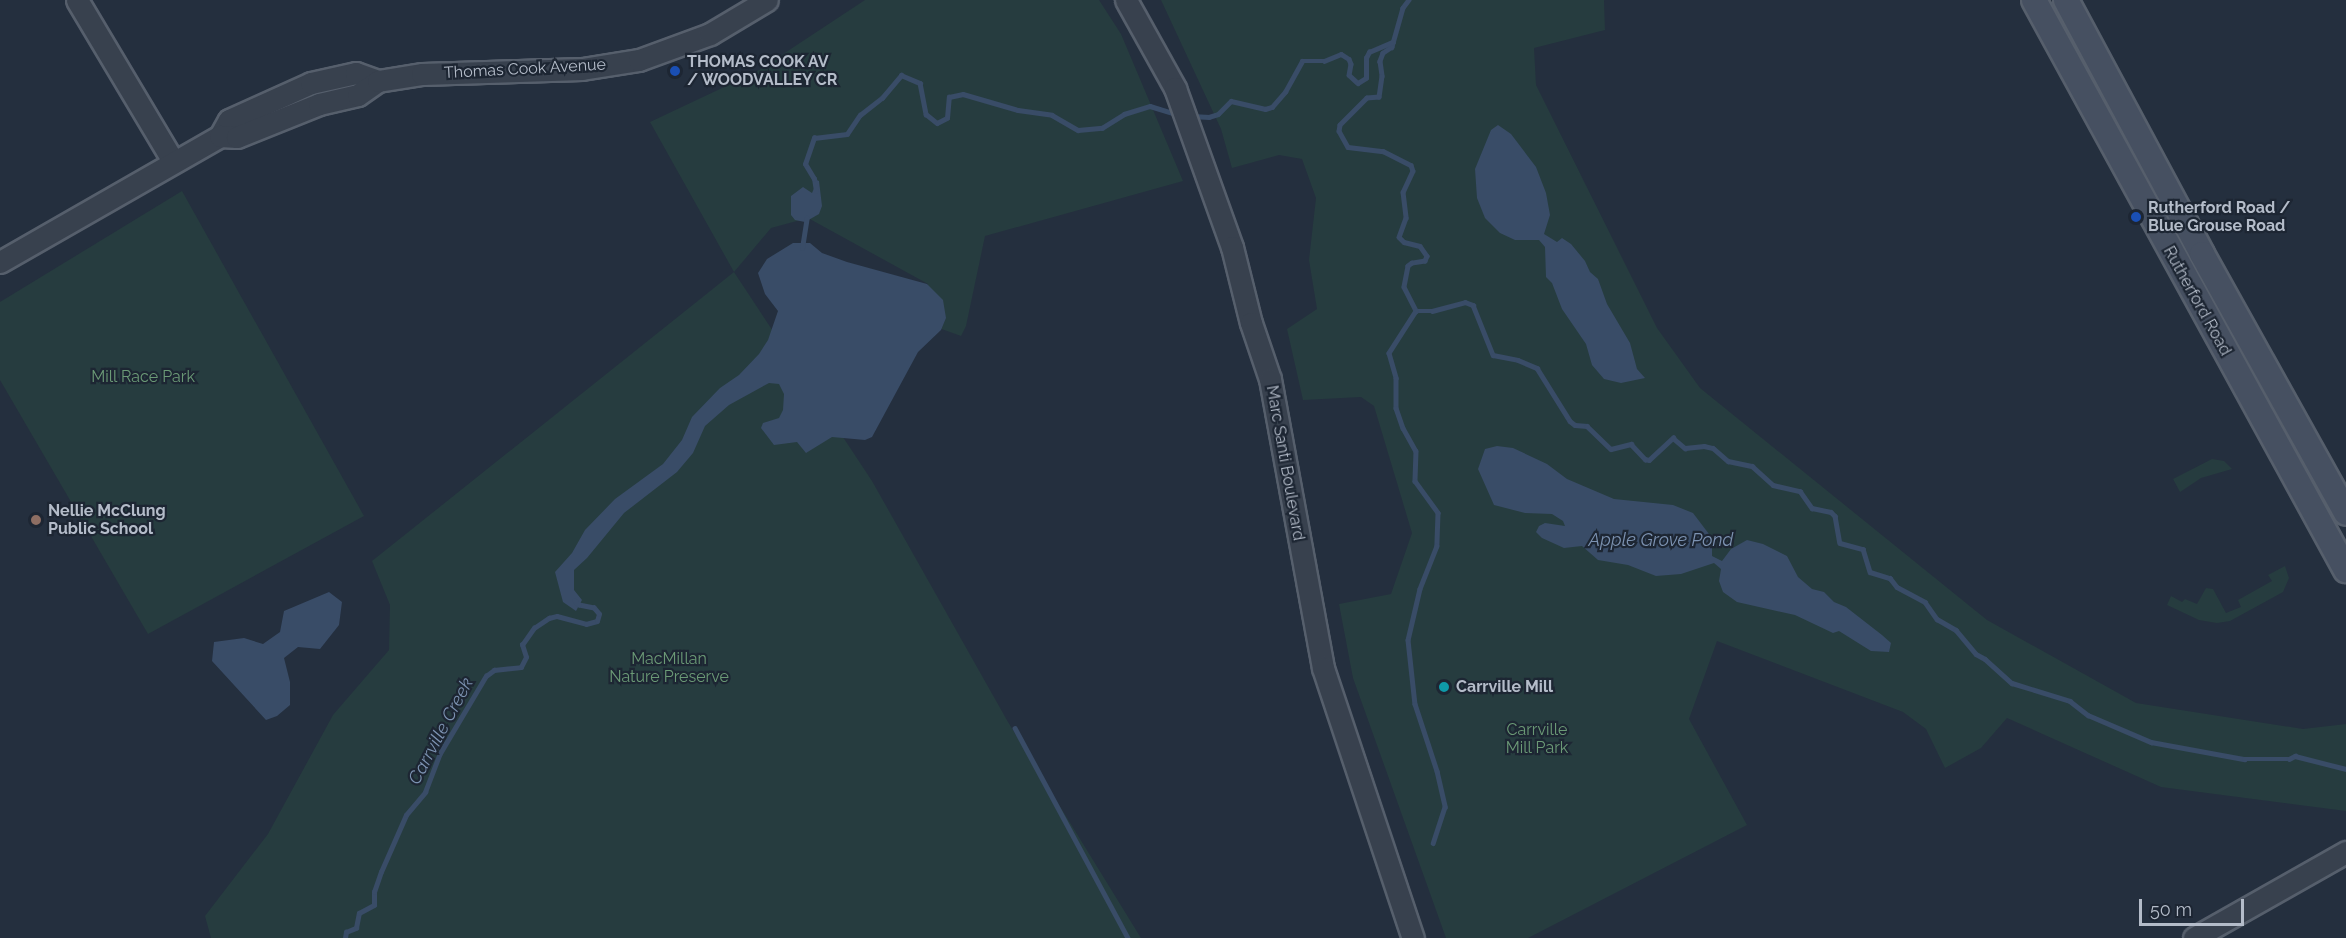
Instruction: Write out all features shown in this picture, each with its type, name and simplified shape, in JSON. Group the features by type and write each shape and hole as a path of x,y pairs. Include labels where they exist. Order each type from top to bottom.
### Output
{"main road":[{"name":"Rutherford Road","path":"2034,0 2346,570"},
{"name":"Rutherford Road","path":"2066,0 2202,254 2346,513"}],"street":[{"path":"77,0 173,160"},
{"name":"Thomas Cook Avenue","path":"0,262 173,160 220,136 228,120 311,83 356,73 378,81 422,74 582,69 639,60 710,34 767,0"},
{"name":"Marc Santi Boulevard","path":"1126,0 1175,88 1232,247 1251,323 1270,379 1323,668 1413,938"},
{"path":"2194,938 2346,852"}],"green space":[{"path":"865,0 1099,0 1121,34 1183,181 985,236 966,326 961,336 925,323 928,284 808,218 771,228 734,272 650,122 756,72"},
{"name":"Carrville Mill Park","path":"1161,0 1604,0 1605,30 1534,48 1536,85 1657,328 1700,388 1987,620 2136,703 2303,729 2346,724 2346,811 2161,787 2007,718 1981,748 1945,768 1926,729 1903,712 1717,641 1689,719 1747,825 1528,938 1446,938 1353,678 1339,604 1391,594 1412,533 1374,406 1361,397 1303,400 1287,329 1317,309 1309,260 1316,198 1302,159 1279,155 1232,168 1221,129"},
{"name":"Mill Race Park","path":"182,191 364,516 148,634 0,380 0,302"},
{"name":"MacMillan Nature Preserve","path":"734,272 872,481 1008,722 1141,938 211,938 205,916 268,834 333,715 389,650 390,605 372,561"},
{"path":"2212,459 2224,461 2232,469 2201,478 2180,492 2173,479"},
{"path":"2285,566 2289,578 2283,592 2230,621 2217,623 2199,620 2167,605 2171,596 2182,602 2185,599 2197,604 2206,588 2213,589 2226,613 2241,607 2238,600 2272,581 2268,575"}],"water":[{"path":"1498,125 1511,134 1536,167 1546,193 1550,215 1544,234 1557,242 1562,238 1571,244 1585,261 1590,272 1598,279 1607,304 1630,343 1637,369 1645,378 1621,383 1604,379 1592,365 1586,344 1562,309 1552,283 1546,277 1545,247 1539,240 1515,240 1500,233 1485,218 1477,198 1475,169 1491,130"},
{"path":"814,179 819,181 822,206 819,214 805,222 795,220 791,215 791,196 803,187 812,193 815,186"},
{"path":"793,243 810,243 822,253 847,262 927,284 943,300 946,318 941,330 918,352 872,437 865,440 832,437 806,453 797,442 774,445 761,428 763,423 779,418 783,410 784,394 779,384 769,383 729,405 705,426 693,453 677,472 624,513 587,558 574,570 574,590 582,600 576,611 563,602 555,572 572,553 585,530 615,499 663,464 682,440 692,417 720,388 739,375 759,354 768,340 778,311 765,294 758,273 767,259"},
{"name":"Apple Grove Pond","path":"1497,446 1513,448 1547,464 1567,479 1614,499 1673,505 1693,513 1712,538 1712,556 1722,561 1731,549 1747,540 1763,544 1787,556 1798,577 1812,589 1824,592 1834,602 1846,607 1891,643 1889,652 1871,651 1839,631 1833,633 1795,615 1737,602 1723,592 1719,581 1721,569 1714,563 1681,574 1656,576 1628,565 1598,560 1582,546 1564,548 1542,538 1536,532 1539,526 1545,523 1565,526 1563,521 1552,514 1525,513 1494,505 1478,469 1485,449"},
{"path":"329,592 342,602 339,625 320,649 298,647 284,658 290,682 290,705 277,716 266,720 212,661 214,642 244,638 263,644 280,632 284,611"}],"waterway":[{"path":"1409,0 1403,8 1392,47 1383,53 1380,61 1382,76 1379,97 1367,98 1340,125 1339,131 1348,147 1383,151 1411,165 1413,171 1403,192 1406,218 1399,237 1404,242 1420,246 1427,256 1425,261 1408,266 1404,287 1416,311"},
{"name":"Carrville Creek","path":"1192,116 1209,117 1218,114 1231,101 1265,109 1272,107 1285,92 1302,61 1324,61 1341,54 1349,59 1351,64 1349,75 1358,83 1366,78 1366,58 1369,52 1393,42"},
{"name":"Carrville Creek","path":"816,191 814,179 805,164 814,138 847,134 860,115 882,98 901,75 920,83 926,114 937,123 947,118 949,97 963,94 1018,110 1052,115 1078,130 1102,128 1124,114 1150,106 1177,114"},
{"name":"Carrville Creek","path":"802,248 807,218"},
{"path":"1416,311 1432,311 1465,302 1473,305 1493,355 1518,360 1537,368 1570,421 1575,425 1587,426 1611,449 1631,444 1645,459 1649,460 1673,438 1685,448 1704,446 1713,448 1728,461 1752,466 1773,485 1800,491 1812,508 1831,512 1835,516 1840,543 1863,549 1870,572 1890,578 1897,587 1925,602 1937,619 1956,630 1976,654 2012,683 2070,701 2088,715 2151,742 2244,759 2289,759 2295,756 2346,769"},
{"path":"1416,311 1389,353 1396,378 1396,408 1403,428 1416,451 1415,481 1438,513 1437,546 1420,589 1408,640 1415,704 1437,771 1445,807 1433,843"},
{"name":"Carrville Creek","path":"345,938 346,932 356,928 359,913 374,905 374,892 381,872 406,815 425,792 439,755 486,676 494,670 521,667 526,657 522,645 534,628 549,618 557,616 586,624 597,621 599,614 594,608 579,605 575,601"},
{"path":"1015,728 1128,938"}],"place":[{"name":"THOMAS COOK AV / WOODVALLEY CR","path":"675,71"},
{"name":"Rutherford Road / Blue Grouse Road","path":"2136,217"},
{"name":"Nellie McClung Public School","path":"36,520"},
{"name":"Carrville Mill","path":"1444,687"}]}
